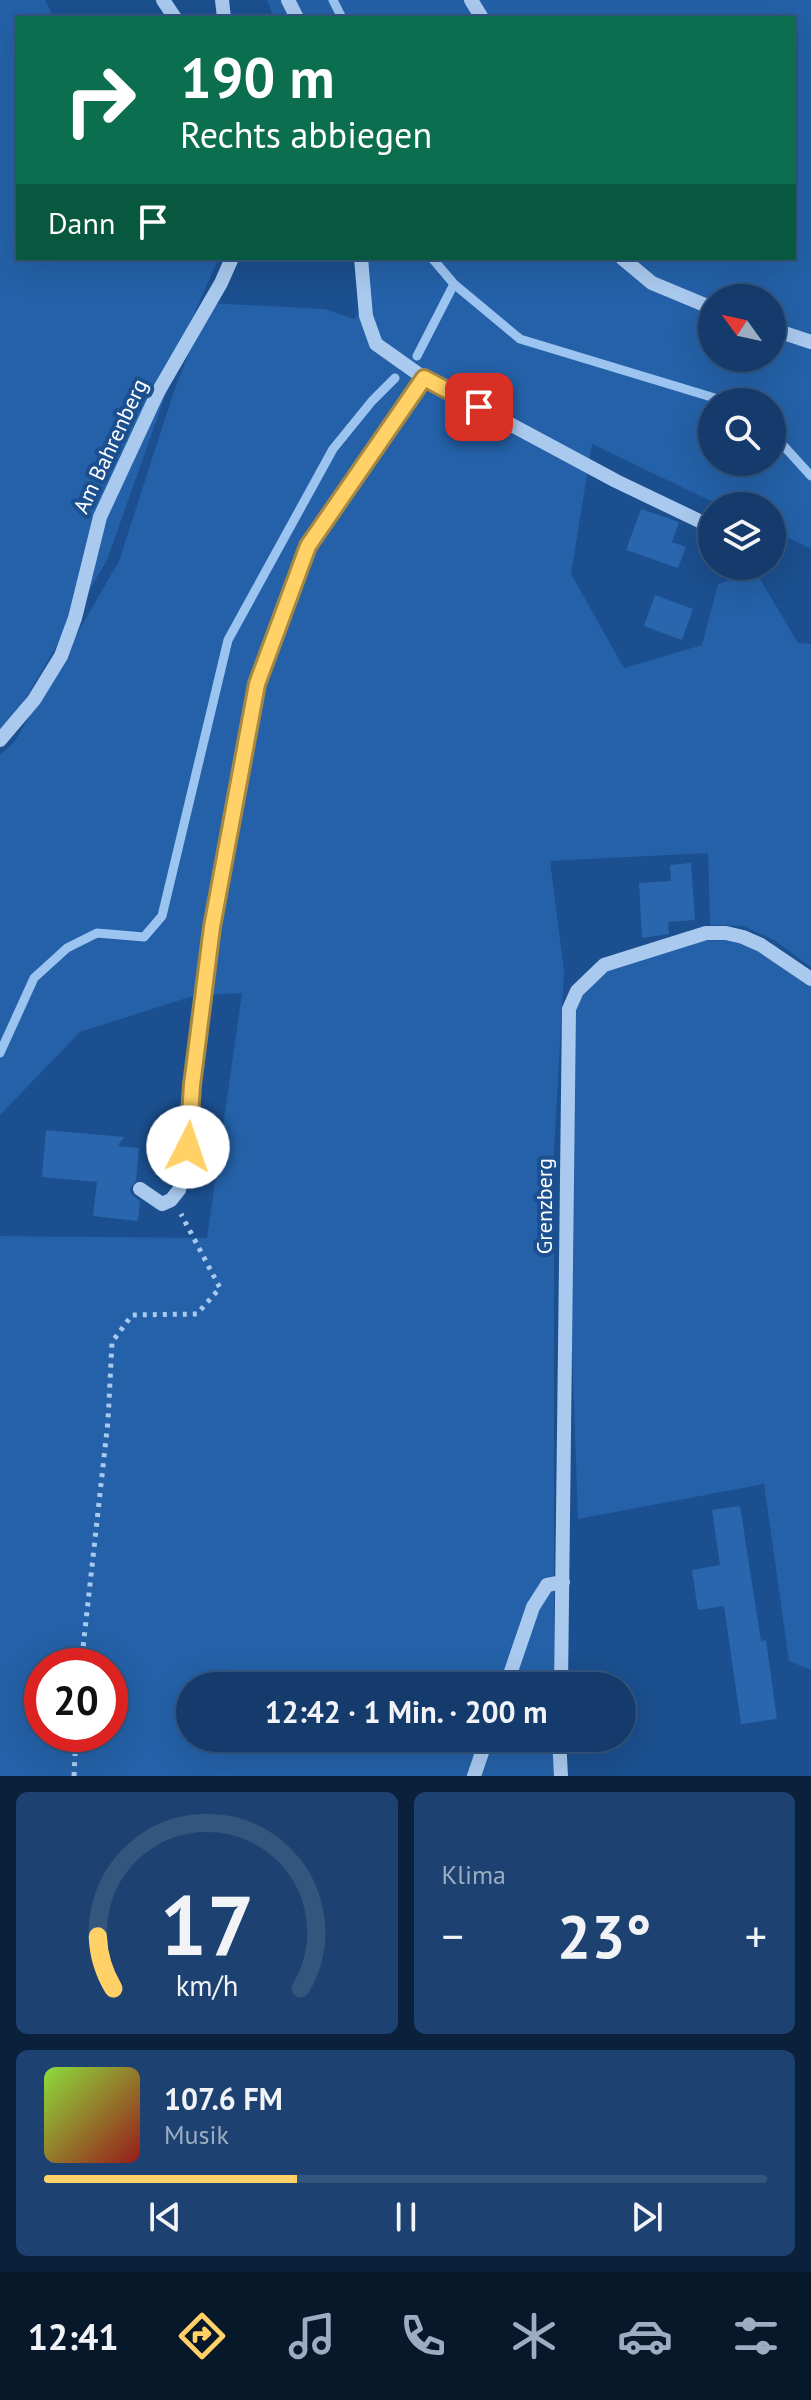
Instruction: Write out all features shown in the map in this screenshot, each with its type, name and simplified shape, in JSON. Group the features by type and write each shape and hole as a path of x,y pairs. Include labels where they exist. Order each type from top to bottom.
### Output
{"street":[{"name":"Am Bahrenberg","path":"0,740 34,700 61,656 75,618 100,517 158,392 231,260"},
{"path":"361,260 366,316 376,344 424,378 616,481 698,520"},
{"path":"624,260 652,283 698,302"},
{"path":"786,334 811,342"},
{"path":"140,1189 162,1204 171,1200 179,1190 188,1147 192,1085 212,927 257,684 308,546 424,378"},
{"name":"Grenzberg","path":"561,1672 569,1009 577,991 604,965 706,933 743,937 761,945 811,979"},
{"path":"511,1672 538,1598 547,1585 563,1582"},
{"path":"474,1776 482,1752"},
{"path":"560,1752 561,1776"}],"path":[{"path":"83,1648 108,1421 112,1342 132,1315 197,1314 220,1288 171,1200"},
{"path":"74,1776 75,1752"}],"shaded area":[{"path":"0,0 45,0 53,16 16,16 16,260 218,260 196,309 107,560 0,742"},
{"path":"267,0 811,0 811,549 786,537 786,492 698,492 698,495 592,444 571,574 624,668 702,645 718,584 731,580 761,580 798,643 811,644 811,967 774,940 743,926 710,925 708,853 550,861 564,971 554,1152 554,1672 176,1672 176,1752 554,1752 554,1776 0,1776 0,1236 207,1238 242,993 193,996 80,1032 0,1115 0,755 15,741 119,561 173,394 208,303 325,309 354,319 368,300 368,260 796,260 796,16 273,16"},
{"path":"729,940 761,951 811,986 811,1670 789,1661 764,1484 578,1519 568,1235 570,1030 581,990 611,967 690,941"}],"building":[{"path":"641,509 679,522 672,542 686,547 678,568 626,550"},
{"path":"655,595 693,609 682,640 644,626"},
{"path":"691,863 695,920 668,922 669,934 642,938 639,883 671,881 670,865"},
{"path":"46,1130 124,1137 118,1146 139,1148 136,1180 130,1189 131,1194 140,1201 138,1221 93,1216 97,1182 42,1177"},
{"path":"740,1506 761,1641 766,1640 777,1719 741,1724 724,1606 698,1610 692,1570 720,1565 712,1510"}],"waterway":[{"path":"333,0 341,16"},
{"path":"434,260 454,284 520,339 698,393"},
{"path":"417,356 454,284"},
{"path":"0,1053 34,978 67,948 97,933 144,937 162,916 228,640 333,449 395,378"},
{"path":"786,448 811,476"}],"route":[{"path":"188,1147 192,1085 212,927 257,684 308,546 424,378 479,407"}]}
